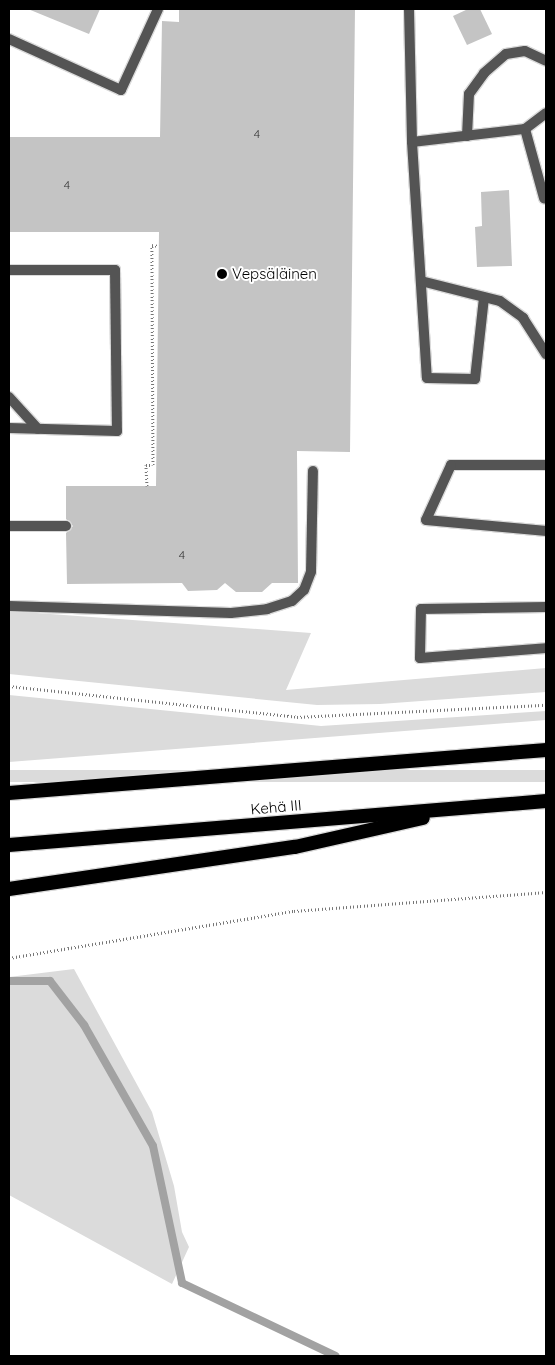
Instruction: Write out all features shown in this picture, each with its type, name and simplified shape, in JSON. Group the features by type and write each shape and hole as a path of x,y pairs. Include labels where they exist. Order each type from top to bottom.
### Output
{"highway":[{"path":"9,793 546,750"},
{"name":"Kehä III","path":"9,845 546,801"},
{"path":"9,889 295,847 475,806"}],"lane":[{"path":"9,39 121,90 158,9"},
{"path":"409,9 412,142 427,378 475,379 484,297"},
{"path":"467,136 469,94 484,73 506,54 525,51 546,61"},
{"path":"412,142 526,130 546,113"},
{"path":"526,130 544,198"},
{"path":"9,270 115,270 117,431 9,428"},
{"path":"421,281 500,301 523,318 546,354"},
{"path":"9,397 38,429"},
{"path":"546,466 451,465 426,520 546,531"},
{"path":"9,606 231,613 268,609 292,601 304,590 311,572 313,471"},
{"path":"9,526 66,526"},
{"path":"546,607 421,609 420,658 546,648"}],"path":[{"path":"147,486 146,465 153,465 152,245 159,246"},
{"path":"9,686 296,717 546,705"},
{"path":"9,958 294,911 546,892"}],"shaded area":[{"path":"9,611 311,633 286,690 546,668 546,692 380,704 317,705 9,674"},
{"path":"9,695 321,726 546,711 546,720 9,762"},
{"path":"9,770 546,770 546,782 9,782"},
{"path":"74,969 152,1112 174,1186 182,1232 189,1247 172,1284 9,1195 9,977"}],"building":[{"path":"28,9 100,9 89,34"},
{"path":"179,9 355,9 350,452 297,451 298,583 272,583 262,592 236,592 225,583 217,590 188,591 182,583 67,584 66,533 73,526 66,519 66,486 156,486 159,232 9,232 9,137 160,137 162,21 179,22"},
{"path":"468,9 480,9 492,34 467,45 453,16"},
{"path":"509,190 512,266 477,267 475,227 482,226 481,192"}],"waterway":[{"path":"9,981 50,981 84,1025 153,1146 182,1283 336,1356"}],"place":[{"name":"Vepsäläinen","path":"222,274"}]}
